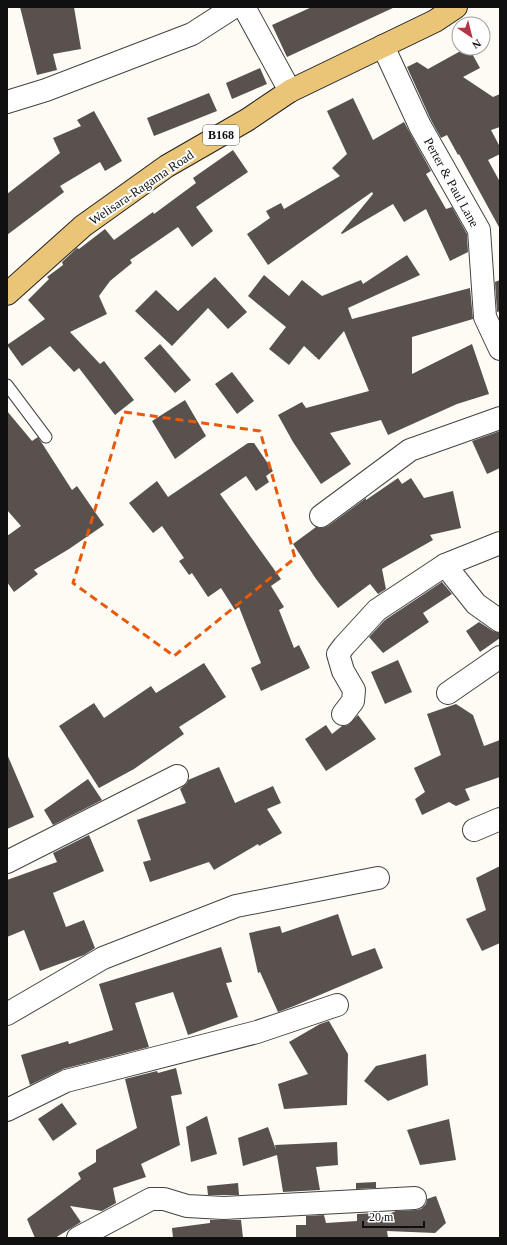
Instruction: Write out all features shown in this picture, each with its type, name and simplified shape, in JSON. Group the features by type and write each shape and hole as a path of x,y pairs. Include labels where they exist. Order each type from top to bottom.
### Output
{"main road":[{"name":"Welisara-Ragama Road","path":"7,294 83,226 167,166 247,120 290,91 435,21 456,7"}],"street":[{"path":"7,102 46,90 192,34 234,7"},
{"path":"244,7 290,91"},
{"name":"Perter & Paul Lane","path":"383,46 420,126 479,230 485,318 500,349"},
{"path":"321,516 410,450 500,418"},
{"path":"343,714 353,701 354,690 343,671 338,654 376,610 445,565 500,543"},
{"path":"445,565 476,604 500,621"},
{"path":"448,694 500,657"},
{"path":"7,862 177,776"},
{"path":"474,830 500,819"},
{"path":"7,1014 103,958 236,906 378,878"},
{"path":"7,1110 66,1081 257,1032 337,1005"},
{"path":"78,1238 151,1199 164,1199 187,1206 224,1208 415,1198"}],"lane":[{"path":"7,385 46,437"}],"highlighted area":[{"path":"124,412 260,431 295,558 174,656 73,583"}],"building":[{"path":"20,7 74,7 81,49 53,54 57,70 37,75"},
{"path":"312,7 395,7 287,57 272,25"},
{"path":"452,56 473,56 480,68 463,77 493,97 500,94 500,127 491,130 500,147 500,154 488,160 500,182 500,229 447,135 441,138 431,120 407,67 417,62 428,69"},
{"path":"260,68 267,84 232,99 226,83"},
{"path":"209,93 217,111 154,136 147,118"},
{"path":"353,98 373,140 404,122 431,171 426,174 446,209 452,207 467,234 468,252 450,261 426,209 404,222 393,204 342,234 341,233 373,194 372,192 268,265 247,234 270,218 266,211 281,203 284,209 340,176 332,168 347,154 327,111"},
{"path":"94,111 122,161 105,171 100,162 60,186 64,192 7,235 7,194 60,153 53,138 81,126 77,120"},
{"path":"233,150 248,172 196,207 213,231 192,247 178,227 130,260 132,263 110,281 99,296 107,314 70,332 100,364 104,361 134,400 115,415 79,368 74,372 50,346 22,366 7,345 45,319 28,300 49,279 47,277 63,265 62,262 77,248 79,249 105,229 114,240 153,212 154,214 196,183 193,178"},
{"path":"407,255 420,275 348,308 352,319 470,288 473,319 412,337 412,374 472,344 489,394 457,404 388,435 381,420 330,433 351,464 321,484 293,442 278,415 302,402 306,408 369,391 344,331 319,360 304,346 289,365 269,349 286,327 248,296 264,275 289,296 302,280 322,296 361,280 363,284"},
{"path":"215,277 247,312 228,329 208,308 172,346 135,311 156,290 178,311"},
{"path":"500,280 500,311 497,312 495,282"},
{"path":"160,344 191,380 175,393 144,358"},
{"path":"232,372 254,401 237,414 215,384"},
{"path":"185,400 206,436 175,459 152,421"},
{"path":"7,411 32,441 38,437 72,490 77,486 104,525 69,549 34,570 38,574 14,592 7,582 7,536 21,526 7,510"},
{"path":"500,431 500,468 487,474 472,441"},
{"path":"248,443 254,443 273,471 266,476 269,482 256,491 246,476 220,494 281,579 271,586 284,607 279,610 294,648 299,645 310,668 261,691 251,668 261,663 239,607 235,610 221,588 208,597 192,573 189,575 179,561 184,558 162,526 153,533 129,503 157,481 168,497"},
{"path":"398,478 402,484 411,478 424,498 453,491 461,528 430,535 433,540 382,569 386,589 378,594 370,584 338,608 316,579 293,544 316,527 322,528 328,526 366,498 366,500"},
{"path":"442,582 452,594 423,613 429,622 383,653 369,637 385,620"},
{"path":"479,622 493,631 500,633 500,638 480,652 466,631"},
{"path":"398,660 412,692 385,704 371,672"},
{"path":"204,663 226,697 179,727 184,734 134,769 99,788 59,726 94,703 104,718 151,686 156,693"},
{"path":"456,704 473,715 484,746 500,740 500,777 465,789 470,800 456,806 449,802 422,815 415,799 425,792 414,768 441,755 427,714"},
{"path":"358,715 376,739 326,771 305,739 326,725 332,734 342,726 348,725"},
{"path":"7,754 34,817 7,829"},
{"path":"219,767 235,803 273,786 281,803 267,809 282,833 259,846 258,844 214,870 209,862 150,882 143,862 151,860 137,820 186,803 180,789 187,783 188,780"},
{"path":"88,779 102,800 53,825 44,810"},
{"path":"89,835 104,871 53,893 66,927 84,920 95,948 84,955 40,971 24,930 7,937 7,880 57,862 53,853"},
{"path":"500,866 500,943 482,951 466,919 486,910 476,878"},
{"path":"338,914 352,956 375,948 383,968 278,1012 260,972 258,973 249,933 280,926 282,933"},
{"path":"221,947 232,982 226,983 238,1017 188,1035 173,992 135,1003 149,1047 63,1069 30,1085 21,1055 68,1041 69,1044 113,1030 99,984"},
{"path":"329,1021 348,1054 347,1105 284,1109 278,1084 308,1074 289,1042 320,1024"},
{"path":"426,1054 428,1085 388,1101 364,1081 376,1066"},
{"path":"176,1068 182,1094 171,1096 180,1145 141,1164 146,1177 113,1188 116,1203 102,1211 70,1206 81,1222 55,1238 35,1238 27,1219 81,1179 78,1173 96,1162 96,1150 137,1128 125,1079"},
{"path":"62,1103 77,1124 53,1141 38,1119"},
{"path":"207,1116 217,1154 191,1162 186,1127"},
{"path":"449,1119 456,1160 420,1165 407,1130"},
{"path":"268,1127 276,1150 275,1145 337,1142 338,1165 316,1167 320,1190 283,1192 277,1155 243,1166 238,1138"},
{"path":"376,1182 376,1188 356,1189 356,1183"},
{"path":"238,1183 239,1195 208,1195 207,1186"},
{"path":"436,1196 446,1223 435,1233 387,1231 388,1238 296,1238 296,1225 306,1225 306,1216 324,1215 326,1223 357,1221 357,1214 377,1213 377,1219 396,1211 421,1209 426,1204 427,1199"},
{"path":"210,1220 241,1220 243,1238 173,1238 172,1228 210,1223"}]}
